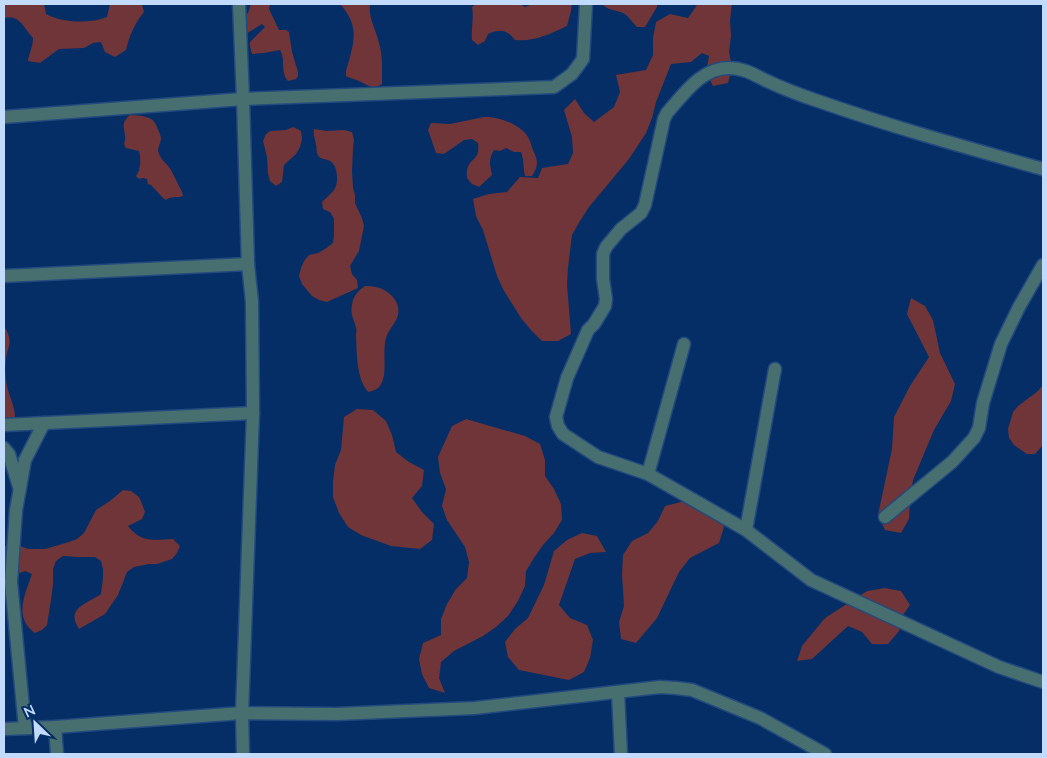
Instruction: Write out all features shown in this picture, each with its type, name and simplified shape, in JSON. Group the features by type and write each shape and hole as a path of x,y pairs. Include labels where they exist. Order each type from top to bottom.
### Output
{"street":[{"path":"239,4 248,264 252,302 254,413 242,713 243,754"},
{"path":"4,117 243,98 554,87 572,74 583,59 586,4"},
{"path":"1043,169 891,126 816,100 745,70 729,68 716,70 704,75 695,82 664,119 645,205 641,213 621,229 602,254 605,306 588,330 567,378 556,417 562,434 598,457 648,474 746,530 811,580 999,667 1043,682"},
{"path":"4,276 248,264"},
{"path":"885,517 952,462 974,438 978,428 982,403 1000,344 1043,265"},
{"path":"648,474 684,344"},
{"path":"746,530 774,369"},
{"path":"4,425 254,413"},
{"path":"25,728 11,582 16,510 25,460 44,423"},
{"path":"4,448 9,454 20,490"},
{"path":"4,729 242,713 337,714 475,708 660,687 692,690 760,718 825,754"},
{"path":"618,693 621,754"},
{"path":"55,727 57,754"}],"shaded area":[{"path":"4,4 44,4 46,14 76,22 93,21 107,17 110,4 142,4 144,12 133,30 126,50 115,57 105,52 101,42 93,43 84,48 59,49 40,63 28,61 33,38 18,20 9,17 4,18"},
{"path":"251,4 270,4 269,9 279,30 289,32 298,72 296,79 288,81 280,50 252,54 250,42 265,27 262,24 246,34 242,19 248,13"},
{"path":"340,4 370,4 371,19 381,53 382,84 379,86 370,86 346,76 354,35 352,23"},
{"path":"476,4 520,4 525,7 532,4 572,4 567,26 554,32 535,39 515,40 506,32 496,31 488,34 485,41 478,45 472,40 472,7"},
{"path":"602,4 657,4 657,7 645,27 637,27 625,14"},
{"path":"697,4 732,4 729,52 732,67 728,83 713,86 706,72 709,56 702,53 691,62 671,64 646,133 629,159 589,207 572,235 567,285 571,334 558,341 542,341 521,318 504,291 497,276 483,230 476,216 473,199 489,194 507,192 520,177 538,178 542,168 568,164 573,153 572,137 564,110 575,99 584,113 594,122 614,107 620,92 616,75 646,70 653,55 653,38 656,22 670,14 688,18"},
{"path":"130,115 150,118 155,123 161,138 159,154 171,170 183,196 166,200 148,184 147,179 139,179 136,176 140,164 139,151 126,148 124,144 124,122"},
{"path":"484,117 509,122 526,134 537,160 537,166 532,176 525,176 521,152 514,152 506,148 500,151 494,150 490,160 492,175 479,187 472,184 467,178 468,166 477,154 478,143 472,139 464,140 444,154 436,153 428,130 431,123 450,124"},
{"path":"293,127 301,131 300,147 296,154 284,165 282,182 276,186 270,181 263,141 266,134 270,131 286,130"},
{"path":"314,129 352,132 354,140 353,188 355,203 364,226 359,251 350,266 352,274 357,280 358,288 327,302 312,296 302,284 299,276 304,261 309,255 318,253 333,243 334,235 334,219 330,212 323,209 322,202 336,187 336,170 333,163 320,158 318,155"},
{"path":"365,286 373,286 386,291 394,298 398,308 396,321 386,338 383,380 380,386 368,392 359,372 356,330 352,316 355,296"},
{"path":"911,298 925,306 933,320 940,353 955,384 951,401 934,430 913,480 909,519 901,533 885,530 878,515 892,449 894,417 910,386 929,357 907,314"},
{"path":"4,328 10,341 5,369 15,421 4,423"},
{"path":"1043,385 1043,445 1035,454 1027,454 1014,445 1009,438 1008,429 1013,412"},
{"path":"357,409 373,410 386,421 396,452 424,470 422,486 412,498 434,524 432,540 420,549 391,546 361,535 348,527 339,513 333,497 335,465 341,450 344,417"},
{"path":"466,419 525,436 540,444 545,460 545,476 561,504 562,520 526,571 525,586 508,616 483,636 454,651 441,662 439,678 445,693 429,688 422,674 419,659 423,643 441,635 441,619 447,604 456,589 467,578 469,562 465,547 447,520 442,506 446,489 440,473 438,457 452,426"},
{"path":"123,490 131,491 139,497 145,512 142,519 128,526 143,538 154,540 173,539 180,546 177,553 172,559 157,564 134,567 127,572 118,595 105,614 79,629 75,622 76,611 101,594 103,569 101,561 95,557 63,556 56,561 53,569 53,584 47,625 35,633 28,627 23,613 24,598 32,574 25,571 17,574 4,573 4,546 45,549 77,539 84,533 96,510"},
{"path":"685,501 715,514 724,527 719,543 690,558 679,572 657,618 636,643 621,639 619,622 624,606 623,555 632,541 648,533 658,521 665,506"},
{"path":"582,533 597,536 606,552 590,553 575,559 559,605 570,618 587,625 593,640 590,658 584,672 569,680 519,670 508,657 505,642 515,629 528,618 544,585 554,551 567,540"},
{"path":"885,588 901,591 910,605 903,615 899,631 888,644 872,644 862,632 848,626 812,659 797,661 802,646 825,618 867,591"}]}
